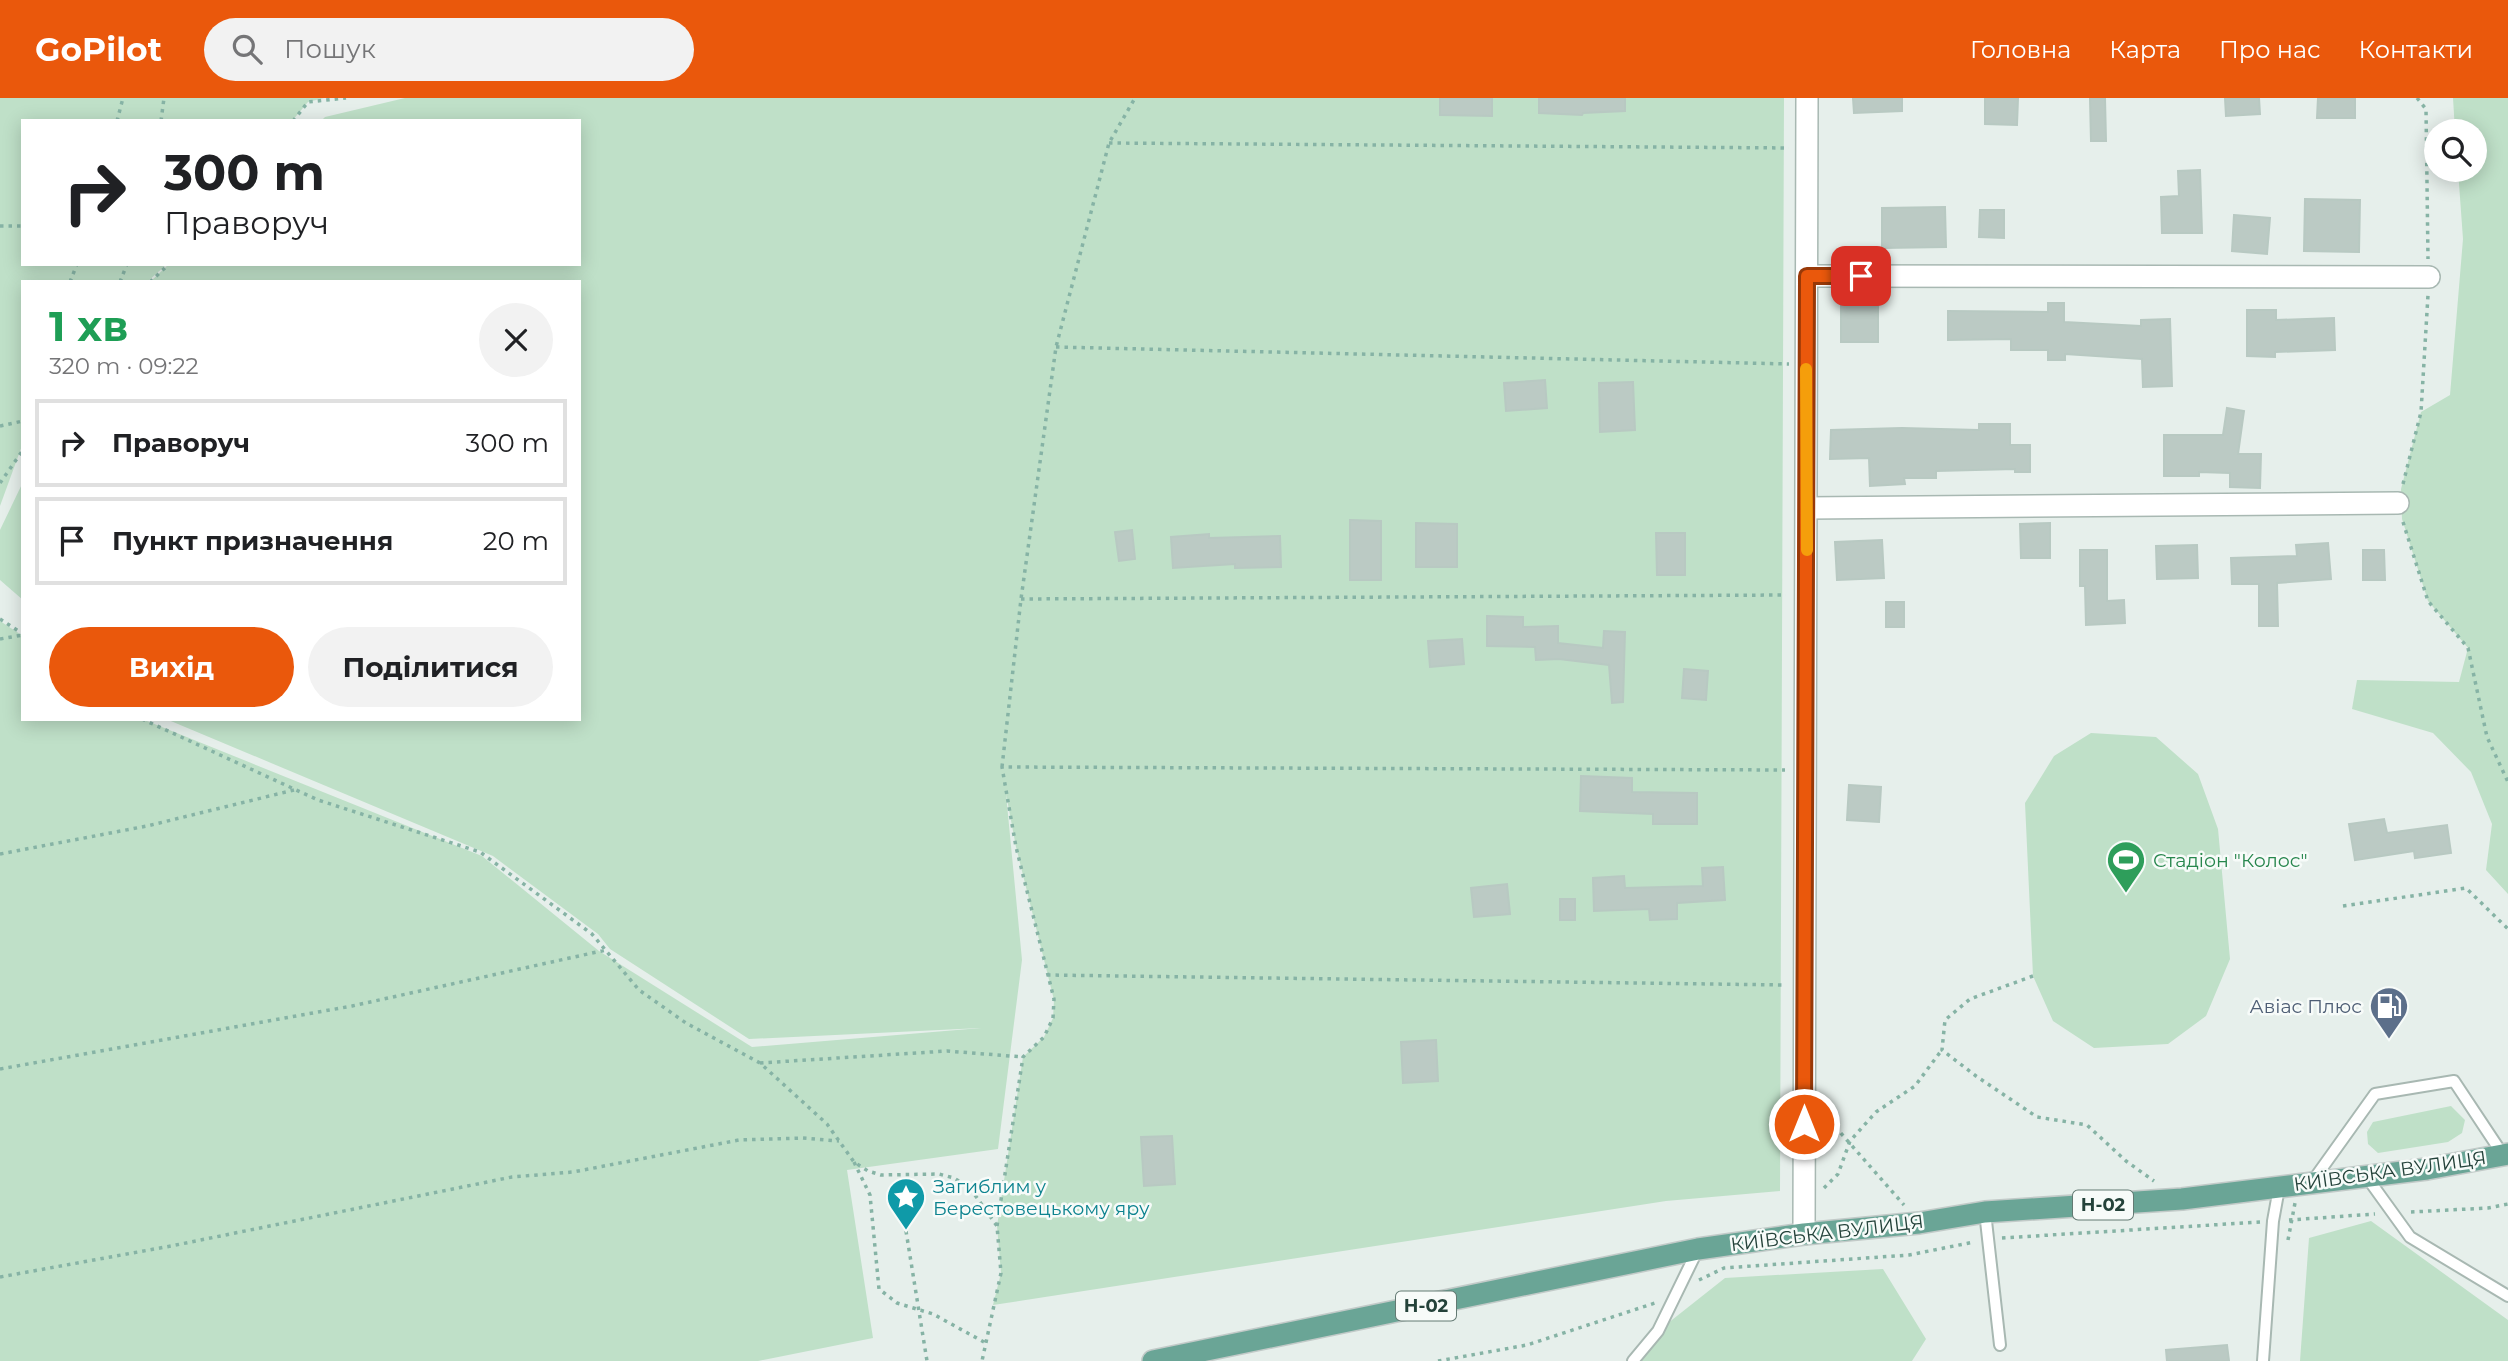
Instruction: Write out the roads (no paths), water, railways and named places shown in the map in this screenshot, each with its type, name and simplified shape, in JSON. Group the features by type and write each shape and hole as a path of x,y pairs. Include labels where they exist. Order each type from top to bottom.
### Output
{"main road":[{"name":"КИЇВСЬКА ВУЛИЦЯ","path":"1153,1361 1698,1250 1804,1234 1919,1223 1985,1212 2182,1199 2278,1188 2427,1169 2505,1154"}],"street":[{"path":"1804,1234 1807,98"},
{"path":"1807,276 2429,277"},
{"path":"1807,508 2398,503"}],"lane":[{"path":"2311,1182 2375,1094 2454,1080 2505,1154"},
{"path":"2366,1176 2410,1237 2508,1296"},
{"path":"2263,1361 2273,1221 2278,1188"},
{"path":"1985,1212 2000,1345"},
{"path":"1633,1361 1658,1331 1698,1250"}],"place":[{"name":"Стадіон \"Колос\"","path":"2126,894"},
{"name":"Авіас Плюс","path":"2389,1040"},
{"name":"Загиблим у Берестовецькому яру","path":"906,1231"}]}
